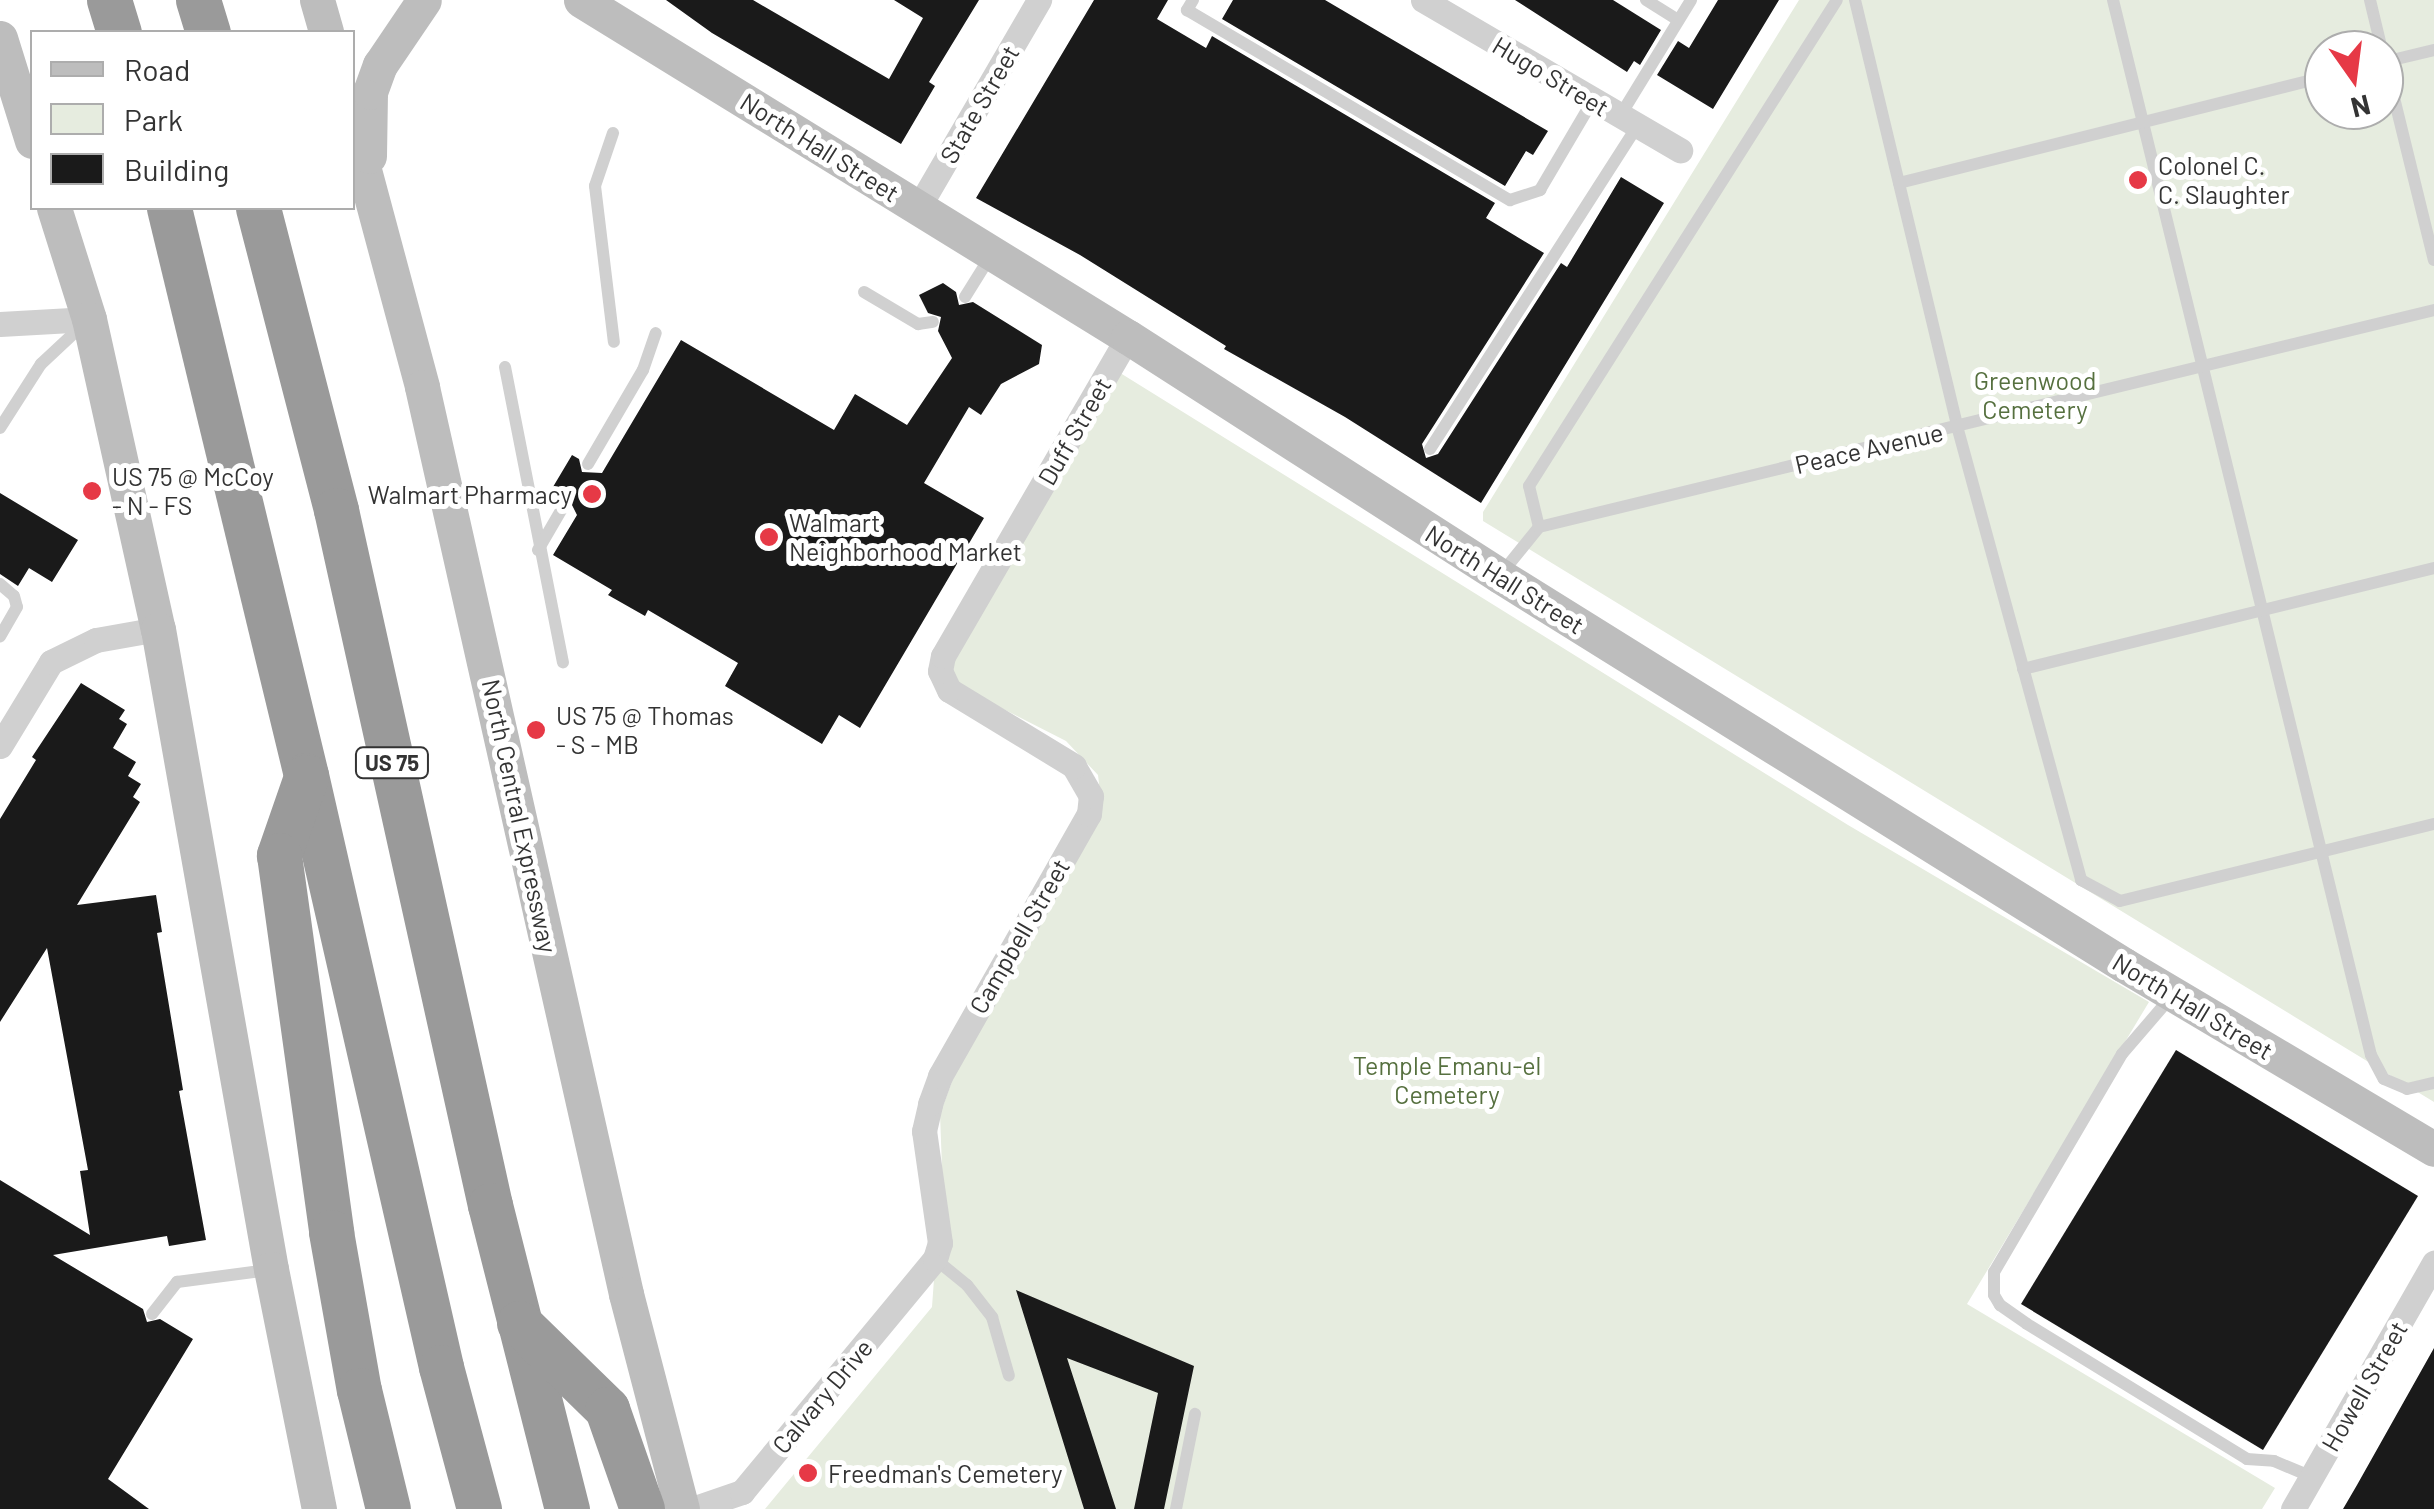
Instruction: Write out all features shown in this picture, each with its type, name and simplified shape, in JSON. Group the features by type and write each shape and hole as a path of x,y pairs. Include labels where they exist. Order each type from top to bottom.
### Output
{"highway":[{"path":"109,0 118,30"},
{"path":"198,0 207,30"},
{"path":"170,210 306,775 428,1312 479,1509"},
{"name":"US 75","path":"259,210 340,527 518,1321 567,1509"},
{"path":"306,775 279,855 330,1232 359,1390 388,1509"},
{"path":"518,1321 607,1410 642,1509"}],"main road":[{"path":"317,0 325,30"},
{"path":"368,182 370,92 380,64 424,0"},
{"name":"North Hall Street","path":"581,0 2174,994 2434,1149"},
{"path":"0,38 30,135"},
{"name":"North Central Expressway","path":"355,136 427,405 626,1294 682,1509"},
{"path":"55,210 89,319 158,630 271,1270 318,1509"}],"street":[{"name":"State Street","path":"918,208 1040,0"},
{"name":"Hugo Street","path":"1423,0 1680,150"},
{"path":"0,324 89,319"},
{"name":"Duff Street","path":"944,683 942,656 1128,338"},
{"path":"0,746 51,662 96,640 158,630"},
{"name":"Campbell Street","path":"936,1259 940,1243 924,1132 930,1104 940,1076 1089,814 1091,796 1074,766 944,683"},
{"name":"Calvary Drive","path":"692,1509 742,1492 936,1259"},
{"name":"Howell Street","path":"2293,1509 2434,1263"}],"lane":[{"path":"1192,0 1187,10 1510,200 1540,190 1593,100"},
{"path":"1646,0 1678,20"},
{"path":"1430,449 1628,121 1691,0"},
{"path":"1500,576 1539,527 1530,486 1837,0"},
{"path":"1854,0 1957,426 2081,880 2120,901 2434,824"},
{"path":"2113,0 2371,1055 2384,1078 2407,1089 2434,1083"},
{"path":"2370,0 2377,30"},
{"path":"2404,55 2434,50"},
{"path":"1899,183 2304,82"},
{"path":"2402,130 2434,260"},
{"path":"613,133 595,186 614,342"},
{"path":"965,297 992,253"},
{"path":"864,292 918,324 933,322"},
{"name":"Peace Avenue","path":"1539,527 2434,310"},
{"path":"0,428 42,364 89,319"},
{"path":"588,464 643,370 656,332"},
{"path":"505,367 563,662"},
{"path":"538,550 562,507"},
{"path":"2024,669 2434,568"},
{"path":"0,584 14,596 18,606 0,636"},
{"path":"2174,994 2122,1054 1994,1272 1992,1284 2000,1305 2247,1460 2274,1461 2312,1476"},
{"path":"936,1259 967,1285 992,1317 1009,1376"},
{"path":"152,1314 176,1282 271,1270"},
{"path":"1176,1509 1194,1414"}],"green space":[{"name":"Greenwood Cemetery","path":"1799,0 2434,0 2434,1102 1483,521 1483,512"},
{"name":"Temple Emanu-el Cemetery","path":"1117,371 1848,825 2149,1002 1967,1304 2275,1488 2262,1509 765,1509 932,1307 942,1168 940,1114 954,1076 1102,810 1098,775 1066,741 962,688 953,673 954,660"}],"building":[{"path":"666,0 753,0 889,79 923,18 894,0 979,0 929,82 935,86 901,144 712,33"},
{"path":"1094,0 1168,0 1157,19 1206,48 1212,36 1495,203 1486,218 1544,253 1422,444 1426,458 1438,454 1561,263 1567,267 1621,177 1664,203 1481,503 1345,417 1224,349 1226,346 1080,255 976,198"},
{"path":"1233,0 1325,0 1548,131 1533,155 1526,151 1505,186 1222,19"},
{"path":"1515,0 1613,0 1661,30 1640,65 1634,61 1627,72"},
{"path":"1718,0 1779,0 1713,109 1657,75 1678,41 1689,48"},
{"name":"Walmart Neighborhood Market","path":"943,283 956,292 959,305 973,302 1042,345 1039,364 1001,384 981,415 969,407 924,483 984,518 860,728 839,715 822,744 725,686 738,663 648,610 645,616 608,595 612,590 553,555 577,515 569,499 554,502 547,497 572,455 579,459 582,472 602,473 681,340 834,430 855,394 907,425 952,358 938,331 941,317 928,313 919,295"},
{"path":"0,493 78,540 52,582 29,568 18,586 0,574"},
{"path":"81,683 125,710 119,719 127,724 113,748 136,762 128,776 141,784 133,797 140,802 77,905 156,895 162,932 157,933 183,1090 179,1091 206,1240 169,1246 167,1236 53,1255 143,1309 147,1322 160,1319 193,1339 108,1479 149,1509 0,1509 0,1180 90,1235 80,1171 88,1170 47,948 0,1022 0,819 36,760 32,757"},
{"path":"2176,1050 2418,1196 2263,1450 2021,1304"},
{"path":"1016,1290 1194,1366 1164,1509 1134,1509 1158,1393 1067,1358 1116,1509 1084,1509"},
{"path":"2434,1348 2434,1509 2343,1509 2357,1485"}],"place":[{"name":"Colonel C. C. Slaughter","path":"2138,180"},
{"name":"US 75 @ McCoy - N - FS","path":"92,491"},
{"name":"Walmart Pharmacy","path":"592,494"},
{"name":"Walmart Neighborhood Market","path":"769,537"},
{"name":"US 75 @ Thomas - S - MB","path":"536,730"},
{"name":"Freedman's Cemetery","path":"808,1473"}]}
